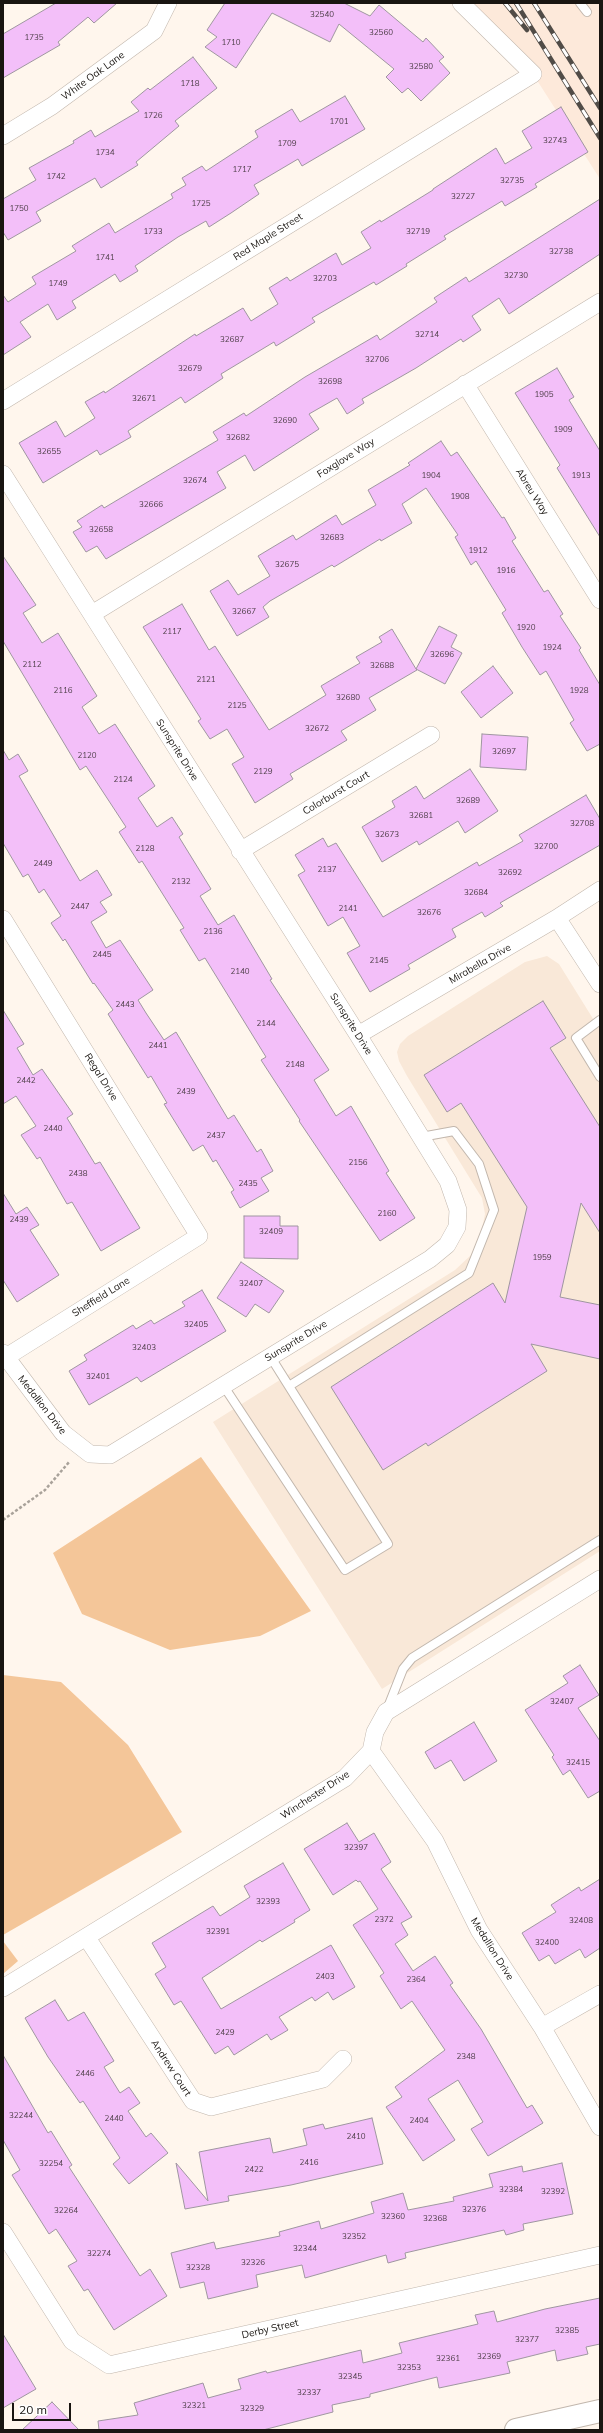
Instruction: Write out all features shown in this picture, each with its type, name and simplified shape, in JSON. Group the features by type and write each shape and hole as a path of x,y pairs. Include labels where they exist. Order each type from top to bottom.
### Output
{"main road":[{"path":"516,2430 600,2411"}],"street":[{"name":"White Oak Lane","path":"3,136 52,106 154,31 168,3"},
{"name":"Red Maple Street","path":"3,401 533,74 461,3"},
{"name":"Foxglove Way","path":"92,614 600,302"},
{"name":"Abreu Way","path":"465,384 600,600"},
{"name":"Sunsprite Drive","path":"3,474 240,851 358,1035 448,1181 458,1210 457,1227 447,1245 430,1259 110,1455"},
{"name":"Colorburst Court","path":"240,851 431,734"},
{"name":"Mirabella Drive","path":"358,1035 557,918 600,890"},
{"path":"557,918 600,984"},
{"name":"Regal Drive","path":"3,919 199,1236"},
{"name":"Sheffield Lane","path":"4,1356 199,1236"},
{"name":"Medallion Drive","path":"4,1356 63,1432 90,1454 110,1455"},
{"path":"371,1751 375,1732 386,1712 600,1579"},
{"name":"Medallion Drive","path":"371,1751 435,1841 479,1930 542,2027 600,2127"},
{"name":"Winchester Drive","path":"3,1988 87,1938 345,1778 371,1751"},
{"name":"Andrew Court","path":"87,1938 193,2101 211,2107 323,2079 343,2059"},
{"path":"542,2027 600,1994"},
{"name":"Derby Street","path":"3,2232 72,2341 109,2365 600,2255"}],"lane":[{"path":"580,3 587,12"},
{"path":"600,1020 576,1038 600,1077"},
{"path":"289,1386 468,1273 494,1210 479,1164 454,1131 421,1137"},
{"path":"223,1385 345,1570 388,1544 270,1356"},
{"path":"386,1712 403,1669 412,1658 600,1540"}],"path":[{"path":"3,1520 45,1490 82,1449"}],"shaded area":[{"path":"461,3 600,3 600,179 533,74"},
{"path":"547,956 559,964 600,1030 600,1551 382,1689 213,1422 455,1270 471,1255 480,1238 485,1214 482,1198 407,1076 399,1061 397,1052 400,1044 408,1036 525,962"},
{"path":"201,1457 311,1611 260,1636 170,1650 82,1614 53,1553"},
{"path":"3,1675 61,1682 128,1745 182,1832 3,1935"},
{"path":"3,1941 18,1961 3,1974"}],"building":[{"path":"56,3 117,3 94,23 88,17 58,42 60,45 3,78 3,34"},
{"path":"225,3 344,3 370,16 379,5 423,42 426,38 444,57 439,61 450,73 421,101 408,88 402,93 386,77 394,69 339,24 330,42 272,13 236,68 205,47 217,37 207,30"},
{"path":"193,57 217,88 175,121 179,126 136,162 138,165 101,188 95,178 36,212 41,221 8,240 3,232 3,199 36,180 29,168 74,143 73,141 91,130 95,137 139,111 131,102 148,88 150,90"},
{"path":"345,96 365,129 302,166 298,159 254,185 259,194 209,227 206,221 178,237 135,266 138,271 120,282 115,274 72,301 76,308 57,320 48,304 20,322 31,337 3,355 3,295 8,302 36,284 32,277 76,251 72,246 109,223 115,233 173,198 171,194 186,185 182,178 202,166 206,171 258,137 255,131 292,109 300,122"},
{"path":"561,107 588,152 535,184 537,187 505,206 502,201 444,236 446,239 376,285 374,282 312,318 315,322 276,346 274,342 221,374 223,378 185,403 181,397 128,431 131,437 100,455 97,450 43,483 19,443 56,421 65,437 95,418 85,402 104,391 105,393 195,334 196,336 243,308 251,321 278,304 269,288 287,277 290,281 336,253 342,265 371,248 361,232 380,220 381,222 433,190 496,148 505,164 532,148 522,131"},
{"path":"600,199 600,254 509,314 499,298 472,316 481,330 463,342 461,339 416,368 362,399 364,403 347,414 337,398 309,414 319,429 254,471 245,455 217,472 226,488 106,559 97,546 86,552 73,532 82,527 77,521 102,505 104,508 218,440 213,432 244,413 246,416 305,377 377,335 380,340 437,302 434,298 466,277 469,282"},
{"path":"557,368 574,397 569,400 600,451 600,537 557,468 560,465 515,393"},
{"path":"441,441 451,456 457,452 502,518 504,517 516,538 512,541 544,592 548,590 563,614 560,616 581,648 579,650 600,685 600,744 587,751 570,723 574,720 546,671 540,675 502,613 506,610 476,561 471,565 455,537 458,535 426,488 402,504 412,523 381,541 380,539 334,567 332,565 270,601 263,607 269,617 237,636 210,591 228,580 238,595 270,576 258,556 293,535 296,540 336,515 342,525 376,505 368,490 410,465 408,463"},
{"path":"3,556 36,605 23,613 42,643 58,633 97,696 82,707 99,734 115,724 155,786 138,798 157,827 172,817 183,834 179,837 211,889 200,896 218,925 234,915 272,979 270,980 329,1070 314,1080 336,1116 351,1106 389,1171 386,1173 415,1218 380,1241 299,1121 300,1120 261,1060 266,1057 205,958 199,961 180,930 184,928 142,861 139,863 119,832 126,827 86,766 80,770 3,641"},
{"path":"182,604 209,650 215,646 269,730 326,695 321,686 360,663 356,657 382,642 379,637 392,629 417,670 369,698 376,710 341,731 347,740 290,774 293,779 255,803 232,764 244,757 227,729 210,739 198,721 201,719 143,627"},
{"path":"439,626 457,635 451,647 462,653 445,684 416,669"},
{"path":"493,666 513,693 481,718 461,692"},
{"path":"482,734 528,737 526,770 480,767"},
{"path":"3,750 9,760 18,754 28,771 19,776 80,881 97,870 112,895 100,902 107,912 91,922 106,948 120,940 153,990 138,1000 146,1013 164,1040 176,1032 228,1119 234,1115 257,1152 261,1149 273,1171 261,1178 269,1191 240,1208 231,1192 234,1190 216,1160 213,1162 203,1145 193,1151 164,1104 167,1103 151,1076 148,1078 108,1014 113,1010 94,983 93,984 65,939 63,941 51,923 61,916 44,889 39,893 28,874 23,877 3,843"},
{"path":"470,769 498,811 465,833 458,821 419,845 417,841 382,862 362,827 395,807 392,801 416,786 424,799"},
{"path":"586,795 600,819 600,845 500,903 503,906 485,917 482,912 452,929 456,937 408,965 410,969 370,992 347,953 360,946 343,917 328,926 298,875 305,871 295,855 323,838 328,847 336,843 383,917 477,862 479,866 523,841 519,835"},
{"path":"543,1001 566,1038 550,1048 600,1127 600,1233 581,1203 560,1297 600,1305 600,1359 531,1344 547,1371 428,1446 426,1443 383,1470 331,1387 493,1283 505,1303 527,1207 461,1103 447,1112 424,1075"},
{"path":"3,1010 24,1044 17,1048 33,1075 42,1069 73,1114 67,1118 95,1164 100,1162 140,1228 101,1251 72,1202 67,1204 40,1157 37,1159 21,1135 36,1126 16,1096 3,1104"},
{"path":"3,1193 16,1214 27,1207 39,1225 30,1230 59,1275 17,1302 3,1280"},
{"path":"244,1216 280,1216 280,1226 298,1226 298,1259 244,1258"},
{"path":"241,1262 284,1291 269,1313 255,1304 246,1317 217,1298"},
{"path":"202,1290 226,1331 141,1382 137,1377 89,1405 69,1371 87,1360 84,1355 133,1325 136,1329 151,1320 154,1324 185,1306 182,1302"},
{"path":"580,1665 599,1695 578,1708 600,1741 600,1791 588,1798 570,1770 563,1775 552,1757 554,1755 525,1710 568,1683 563,1676"},
{"path":"474,1722 497,1761 464,1781 451,1760 435,1769 425,1752"},
{"path":"347,1823 359,1842 374,1833 391,1862 381,1869 412,1917 401,1923 408,1935 395,1944 413,1971 435,1956 453,1983 450,1985 481,2029 527,2108 532,2105 543,2123 488,2156 471,2129 483,2122 458,2080 428,2099 455,2140 423,2161 386,2107 402,2097 395,2087 445,2050 412,2001 401,2009 380,1976 384,1973 353,1925 378,1909 360,1881 358,1882 356,1880 333,1895 304,1849"},
{"path":"283,1863 310,1910 294,1920 295,1922 262,1942 260,1940 202,1978 221,2009 331,1945 355,1987 333,2000 328,1992 315,2001 312,1997 279,2017 288,2030 271,2040 267,2034 234,2055 228,2046 215,2054 181,2001 174,2005 155,1974 166,1967 152,1943 213,1906 220,1916 250,1897 244,1886"},
{"path":"600,1879 600,1948 585,1958 580,1949 555,1964 549,1955 539,1961 522,1933 556,1912 551,1905 579,1887 581,1891"},
{"path":"55,2000 68,2021 84,2012 114,2061 104,2067 120,2093 129,2087 140,2103 128,2111 146,2137 151,2133 168,2153 129,2184 113,2164 120,2158 83,2101 80,2103 48,2057 25,2018"},
{"path":"3,2055 48,2133 51,2131 72,2165 69,2167 140,2276 150,2269 167,2296 114,2330 88,2289 84,2291 68,2266 77,2261 56,2229 49,2234 12,2175 20,2170 3,2140"},
{"path":"372,2118 383,2164 291,2185 228,2196 229,2201 185,2209 176,2163 208,2201 199,2152 270,2138 273,2153 307,2145 303,2129 323,2124 325,2129"},
{"path":"562,2163 573,2214 523,2224 524,2230 506,2235 504,2230 405,2253 406,2258 388,2263 386,2255 305,2278 302,2265 256,2275 258,2287 208,2299 204,2282 180,2288 171,2253 214,2242 216,2249 280,2236 279,2232 319,2221 321,2229 374,2213 371,2202 403,2193 408,2210 454,2201 453,2197 493,2187 489,2174 522,2166 523,2172"},
{"path":"600,2298 600,2344 586,2347 588,2354 557,2361 555,2350 507,2362 510,2373 439,2388 437,2377 370,2394 370,2397 332,2405 333,2412 263,2430 99,2430 98,2421 138,2415 134,2403 203,2383 208,2398 241,2389 238,2379 266,2371 267,2373 361,2350 363,2363 402,2353 399,2343 478,2324 475,2315 494,2311 497,2322 545,2309"},
{"path":"3,2334 36,2389 3,2408"},
{"path":"52,2402 79,2430 22,2430"}],"railway":[{"path":"505,3 527,30"},
{"path":"516,3 600,138"},
{"path":"534,3 600,108"}]}
